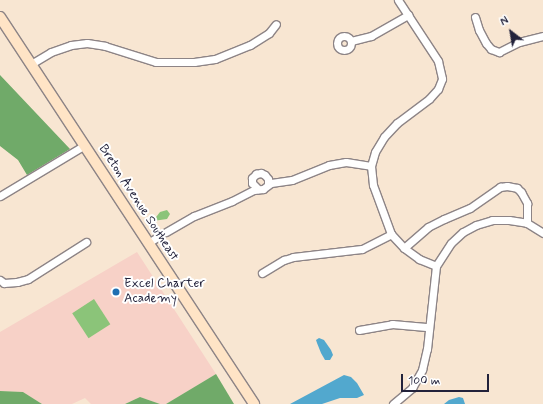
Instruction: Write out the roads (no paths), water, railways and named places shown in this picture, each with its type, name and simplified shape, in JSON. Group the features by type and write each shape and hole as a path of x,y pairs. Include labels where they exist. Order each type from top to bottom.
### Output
{"main road":[{"name":"Breton Avenue Southeast","path":"0,17 254,404"}],"street":[{"path":"398,0 438,61 442,79 438,89 429,99 397,123 384,137 375,152 371,166 373,185 392,234 404,248 419,258 436,266"},
{"path":"352,41 378,33 408,15"},
{"path":"475,17 479,30 486,42 492,49 499,52 519,42 543,36"},
{"path":"31,64 51,52 71,45 86,43 105,46 156,62 194,62 215,58 250,45 268,33 276,24"},
{"path":"0,196 84,145"},
{"path":"254,189 252,178 256,174 260,173 270,181 292,180 329,165 346,162 371,166"},
{"path":"166,232 194,216 232,201 254,189 263,189 270,181"},
{"path":"404,248 428,227 470,208 500,187 507,186 517,188 521,192 527,203 527,223"},
{"path":"393,404 412,388 422,370 427,349 436,266 451,243 463,232 476,225 492,220 509,220 527,223 543,233"},
{"path":"262,273 292,257 362,249 392,234"},
{"path":"148,243 159,236"},
{"path":"0,280 4,283 11,283 28,278 86,242"},
{"path":"359,330 392,324 429,327"}],"water":[{"path":"319,338 324,340 331,350 333,355 330,360 325,360 321,353 316,340"},
{"path":"344,375 351,377 357,383 364,395 357,398 340,398 322,404 290,404"},
{"path":"459,397 463,398 465,404 444,404 449,400"}],"place":[{"name":"Excel Charter Academy","path":"116,292"}]}
